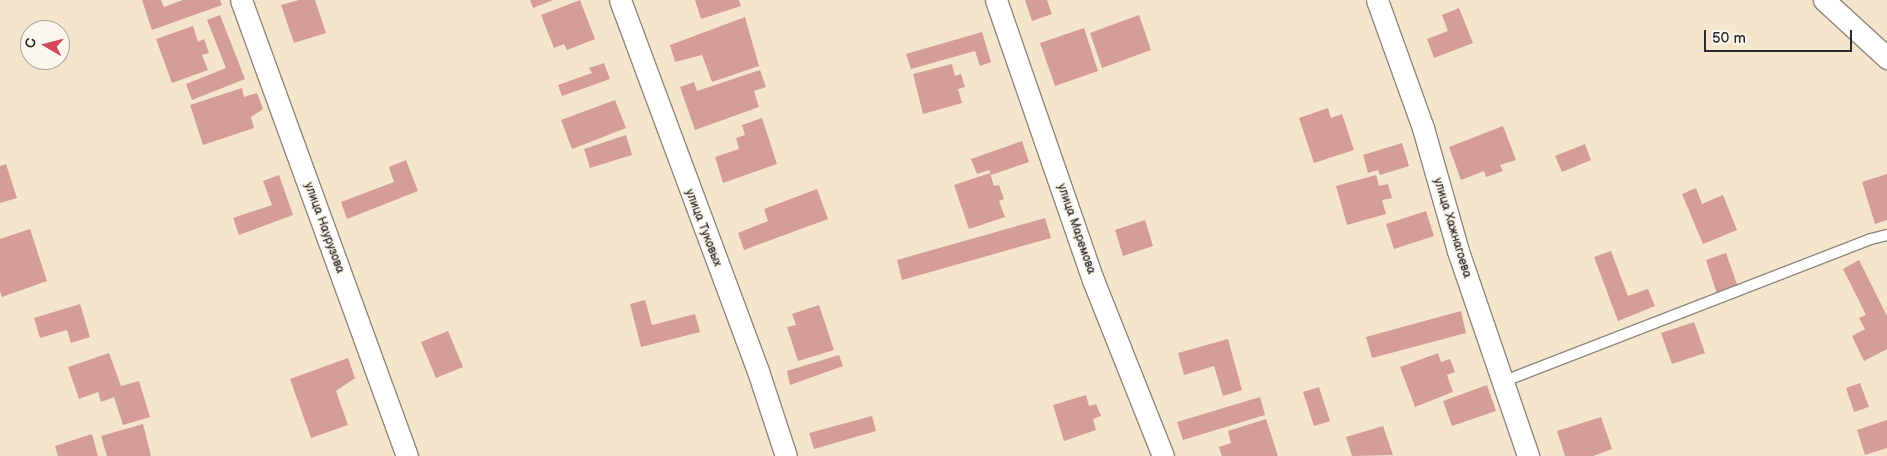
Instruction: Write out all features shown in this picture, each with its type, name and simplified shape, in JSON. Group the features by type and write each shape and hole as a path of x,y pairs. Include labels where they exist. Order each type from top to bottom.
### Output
{"street":[{"name":"улица Наурузова","path":"241,0 406,456"},
{"name":"улица Туковых","path":"620,0 758,371 786,456"},
{"name":"улица Маремова","path":"996,0 1093,280 1163,456"},
{"name":"улица Хажнагоева","path":"1377,0 1423,128 1458,251 1528,456"},
{"path":"1824,0 1887,58"}],"lane":[{"path":"1502,382 1871,239 1887,235"}],"building":[{"path":"142,0 161,0 164,7 183,0 220,0 222,5 152,30"},
{"path":"299,0 315,0 326,33 294,43 281,5"},
{"path":"530,0 553,0 533,8"},
{"path":"580,0 595,39 567,50 564,44 554,48 541,15"},
{"path":"695,0 739,0 741,6 701,19"},
{"path":"1025,0 1047,0 1052,14 1032,21"},
{"path":"1459,8 1473,43 1434,58 1427,39 1448,31 1442,15"},
{"path":"220,15 245,79 192,100 186,84 226,68 207,20"},
{"path":"1139,15 1151,50 1102,68 1090,33"},
{"path":"745,17 759,66 712,82 702,55 675,62 670,45"},
{"path":"193,26 198,42 204,39 209,53 202,55 208,70 172,83 156,39"},
{"path":"1084,28 1098,71 1055,86 1040,43"},
{"path":"982,32 991,62 980,66 975,51 911,69 906,54"},
{"path":"604,63 610,79 562,96 558,85 592,73 589,68"},
{"path":"952,64 955,76 961,74 965,87 958,89 962,103 923,114 913,74"},
{"path":"760,70 766,87 754,91 759,107 695,130 680,87 694,82 697,91"},
{"path":"242,88 244,97 257,93 263,109 251,117 254,128 203,145 190,105"},
{"path":"615,100 626,128 572,149 561,120"},
{"path":"1328,108 1331,118 1342,114 1354,150 1314,163 1299,118"},
{"path":"762,118 777,164 723,183 715,157 739,149 736,138 745,135 742,125"},
{"path":"1503,126 1516,160 1500,165 1503,171 1486,177 1484,171 1461,180 1449,147"},
{"path":"626,135 632,155 590,168 584,149"},
{"path":"1022,141 1029,162 991,175 989,170 977,174 971,159"},
{"path":"1402,143 1409,166 1380,175 1378,170 1368,173 1363,155"},
{"path":"1585,144 1591,160 1562,172 1555,156"},
{"path":"406,160 418,191 347,219 341,202 394,182 389,167"},
{"path":"6,164 17,198 0,203 0,166"},
{"path":"990,173 994,186 999,185 1004,199 999,201 1005,217 969,229 954,185"},
{"path":"1887,174 1887,220 1875,224 1862,182"},
{"path":"279,175 293,215 239,235 233,218 272,205 263,181"},
{"path":"1376,175 1379,186 1388,184 1392,198 1382,200 1386,214 1347,225 1336,186"},
{"path":"1696,188 1702,204 1723,195 1737,230 1703,244 1682,194"},
{"path":"817,189 828,219 744,250 738,233 768,221 764,209"},
{"path":"1426,211 1434,236 1394,249 1386,224"},
{"path":"1045,218 1051,238 902,280 897,260"},
{"path":"1145,220 1153,246 1123,256 1115,230"},
{"path":"30,229 47,281 2,297 0,291 0,239"},
{"path":"1611,251 1628,296 1648,289 1655,306 1618,321 1594,257"},
{"path":"1726,253 1738,287 1717,294 1706,260"},
{"path":"1859,260 1887,316 1887,349 1864,361 1852,336 1865,329 1859,318 1866,315 1843,269"},
{"path":"645,300 652,325 695,314 700,332 641,347 630,304"},
{"path":"80,304 90,337 71,343 67,330 40,338 34,318"},
{"path":"819,305 834,350 798,361 787,327 796,325 792,314"},
{"path":"1461,311 1466,333 1372,358 1366,337"},
{"path":"1694,322 1705,353 1672,364 1661,333"},
{"path":"448,331 463,367 436,378 421,342"},
{"path":"1228,339 1242,390 1223,396 1214,366 1184,375 1178,353"},
{"path":"109,353 121,386 139,381 150,417 123,425 114,397 101,402 98,392 79,399 68,367"},
{"path":"1438,353 1441,362 1450,359 1455,372 1447,375 1453,392 1415,407 1400,367"},
{"path":"839,355 843,366 790,385 787,371"},
{"path":"348,358 355,378 336,391 348,425 311,438 290,379"},
{"path":"1860,383 1869,407 1854,412 1846,388"},
{"path":"1487,385 1496,411 1452,426 1443,401"},
{"path":"1319,387 1330,421 1314,426 1303,392"},
{"path":"1086,395 1089,406 1096,404 1101,416 1093,419 1096,430 1064,441 1053,405"},
{"path":"1260,397 1265,415 1183,440 1177,422"},
{"path":"872,416 876,431 814,449 809,433"},
{"path":"1601,417 1612,449 1593,456 1565,456 1557,431"},
{"path":"1266,419 1278,456 1222,456 1219,447 1231,443 1228,431"},
{"path":"1887,420 1887,448 1865,455 1857,430"},
{"path":"143,424 151,456 107,456 101,436"},
{"path":"1383,426 1393,455 1352,456 1346,437"},
{"path":"92,434 98,456 58,456 55,446"}]}
